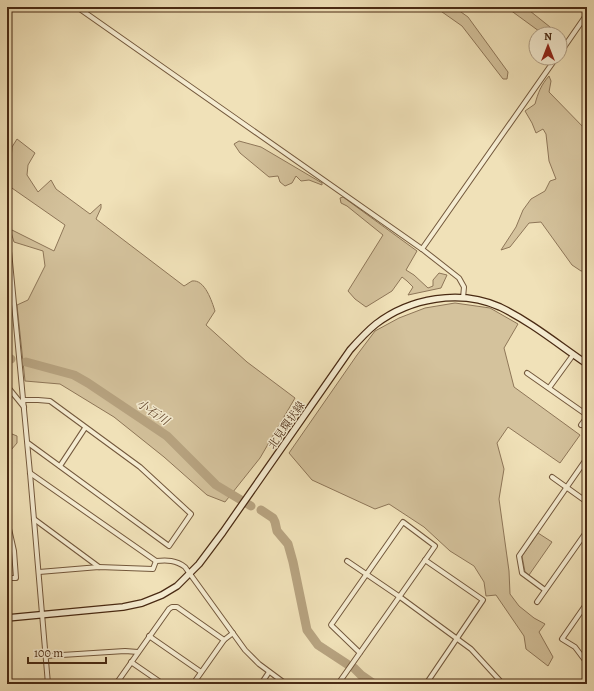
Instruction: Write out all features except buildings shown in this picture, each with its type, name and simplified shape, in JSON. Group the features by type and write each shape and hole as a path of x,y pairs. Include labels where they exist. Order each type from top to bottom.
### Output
{"main road":[{"name":"北見環状線","path":"7,618 123,607 142,603 162,595 177,586 199,564 223,532 350,350 362,336 394,312 413,304 438,298 463,298 479,300 499,307 519,317 587,364"}],"street":[{"path":"77,7 422,249 459,278 464,287 463,298"},
{"path":"568,41 587,14"},
{"path":"422,249 550,66"},
{"path":"7,230 28,443 48,684"},
{"path":"549,388 573,354"},
{"path":"528,373 587,416 582,425"},
{"path":"7,386 24,407"},
{"path":"23,400 50,401 140,467 191,514 169,546 28,443"},
{"path":"60,466 85,428"},
{"path":"544,590 522,573 519,556 587,458"},
{"path":"30,473 156,561 167,560 179,562 185,567 250,655 259,664 286,684"},
{"path":"552,476 587,502"},
{"path":"34,519 99,567"},
{"path":"7,520 14,551 16,578 7,578"},
{"path":"338,684 400,597 435,546 403,522 330,625 360,653"},
{"path":"536,602 587,531"},
{"path":"425,560 483,600 426,684"},
{"path":"39,572 99,567 152,569 156,561"},
{"path":"347,562 400,597 471,649 503,684"},
{"path":"587,604 562,638 575,647 587,663"},
{"path":"115,684 149,636 172,607 177,607 224,640"},
{"path":"193,684 224,640 233,633"},
{"path":"149,636 201,672"},
{"path":"46,656 117,651 138,652"},
{"path":"131,662 163,684"},
{"path":"260,684 269,672"}],"shaded area":[{"path":"435,7 454,7 468,17 508,72 507,79 503,79 462,26"},
{"path":"506,7 525,7 549,26 532,26"},
{"path":"549,76 551,81 549,92 587,131 587,271 581,271 572,265 541,222 529,223 510,247 501,250 516,227 523,210 531,199 545,191 550,181 556,179 549,161 546,134 543,129 536,133 525,111 535,104 540,89"},
{"path":"17,139 35,153 28,165 27,175 38,192 51,180 56,189 90,214 101,204 101,208 96,219 184,286 192,281 197,281 201,284 207,292 215,311 206,325 247,362 295,398 260,458 225,502 207,495 164,457 114,417 60,384 25,381 17,305 28,300 45,266 43,251 14,242 10,229 54,251 65,225 9,186 7,174 10,171 12,147"},
{"path":"239,141 261,147 322,183 322,185 309,180 301,181 296,176 292,183 285,186 280,182 278,176 269,177 240,153 234,144"},
{"path":"343,197 417,251 406,270 428,288 433,286 433,280 439,273 447,275 441,288 408,295 413,287 402,277 392,291 366,307 355,299 348,291 383,235 347,206 341,203 340,198"},
{"path":"455,303 490,308 518,324 504,348 514,387 580,435 560,463 508,427 497,443 504,469 499,499 509,571 510,594 519,606 534,618 545,624 539,632 553,657 548,666 526,649 524,636 496,595 486,596 484,582 474,566 450,551 424,527 389,504 375,509 312,480 289,453 375,331 399,318 425,308"},
{"path":"7,432 17,436 17,443 11,450 7,450"},
{"path":"538,533 552,542 529,575 525,572 522,556"}],"waterway":[{"name":"小石川","path":"7,357 11,359"},
{"name":"小石川","path":"26,362 74,375 88,383 167,436 216,485 251,506"},
{"name":"小石川","path":"261,510 273,518 277,531 288,544 307,630 318,645 347,664"},
{"name":"小石川","path":"354,668 374,684"}]}
